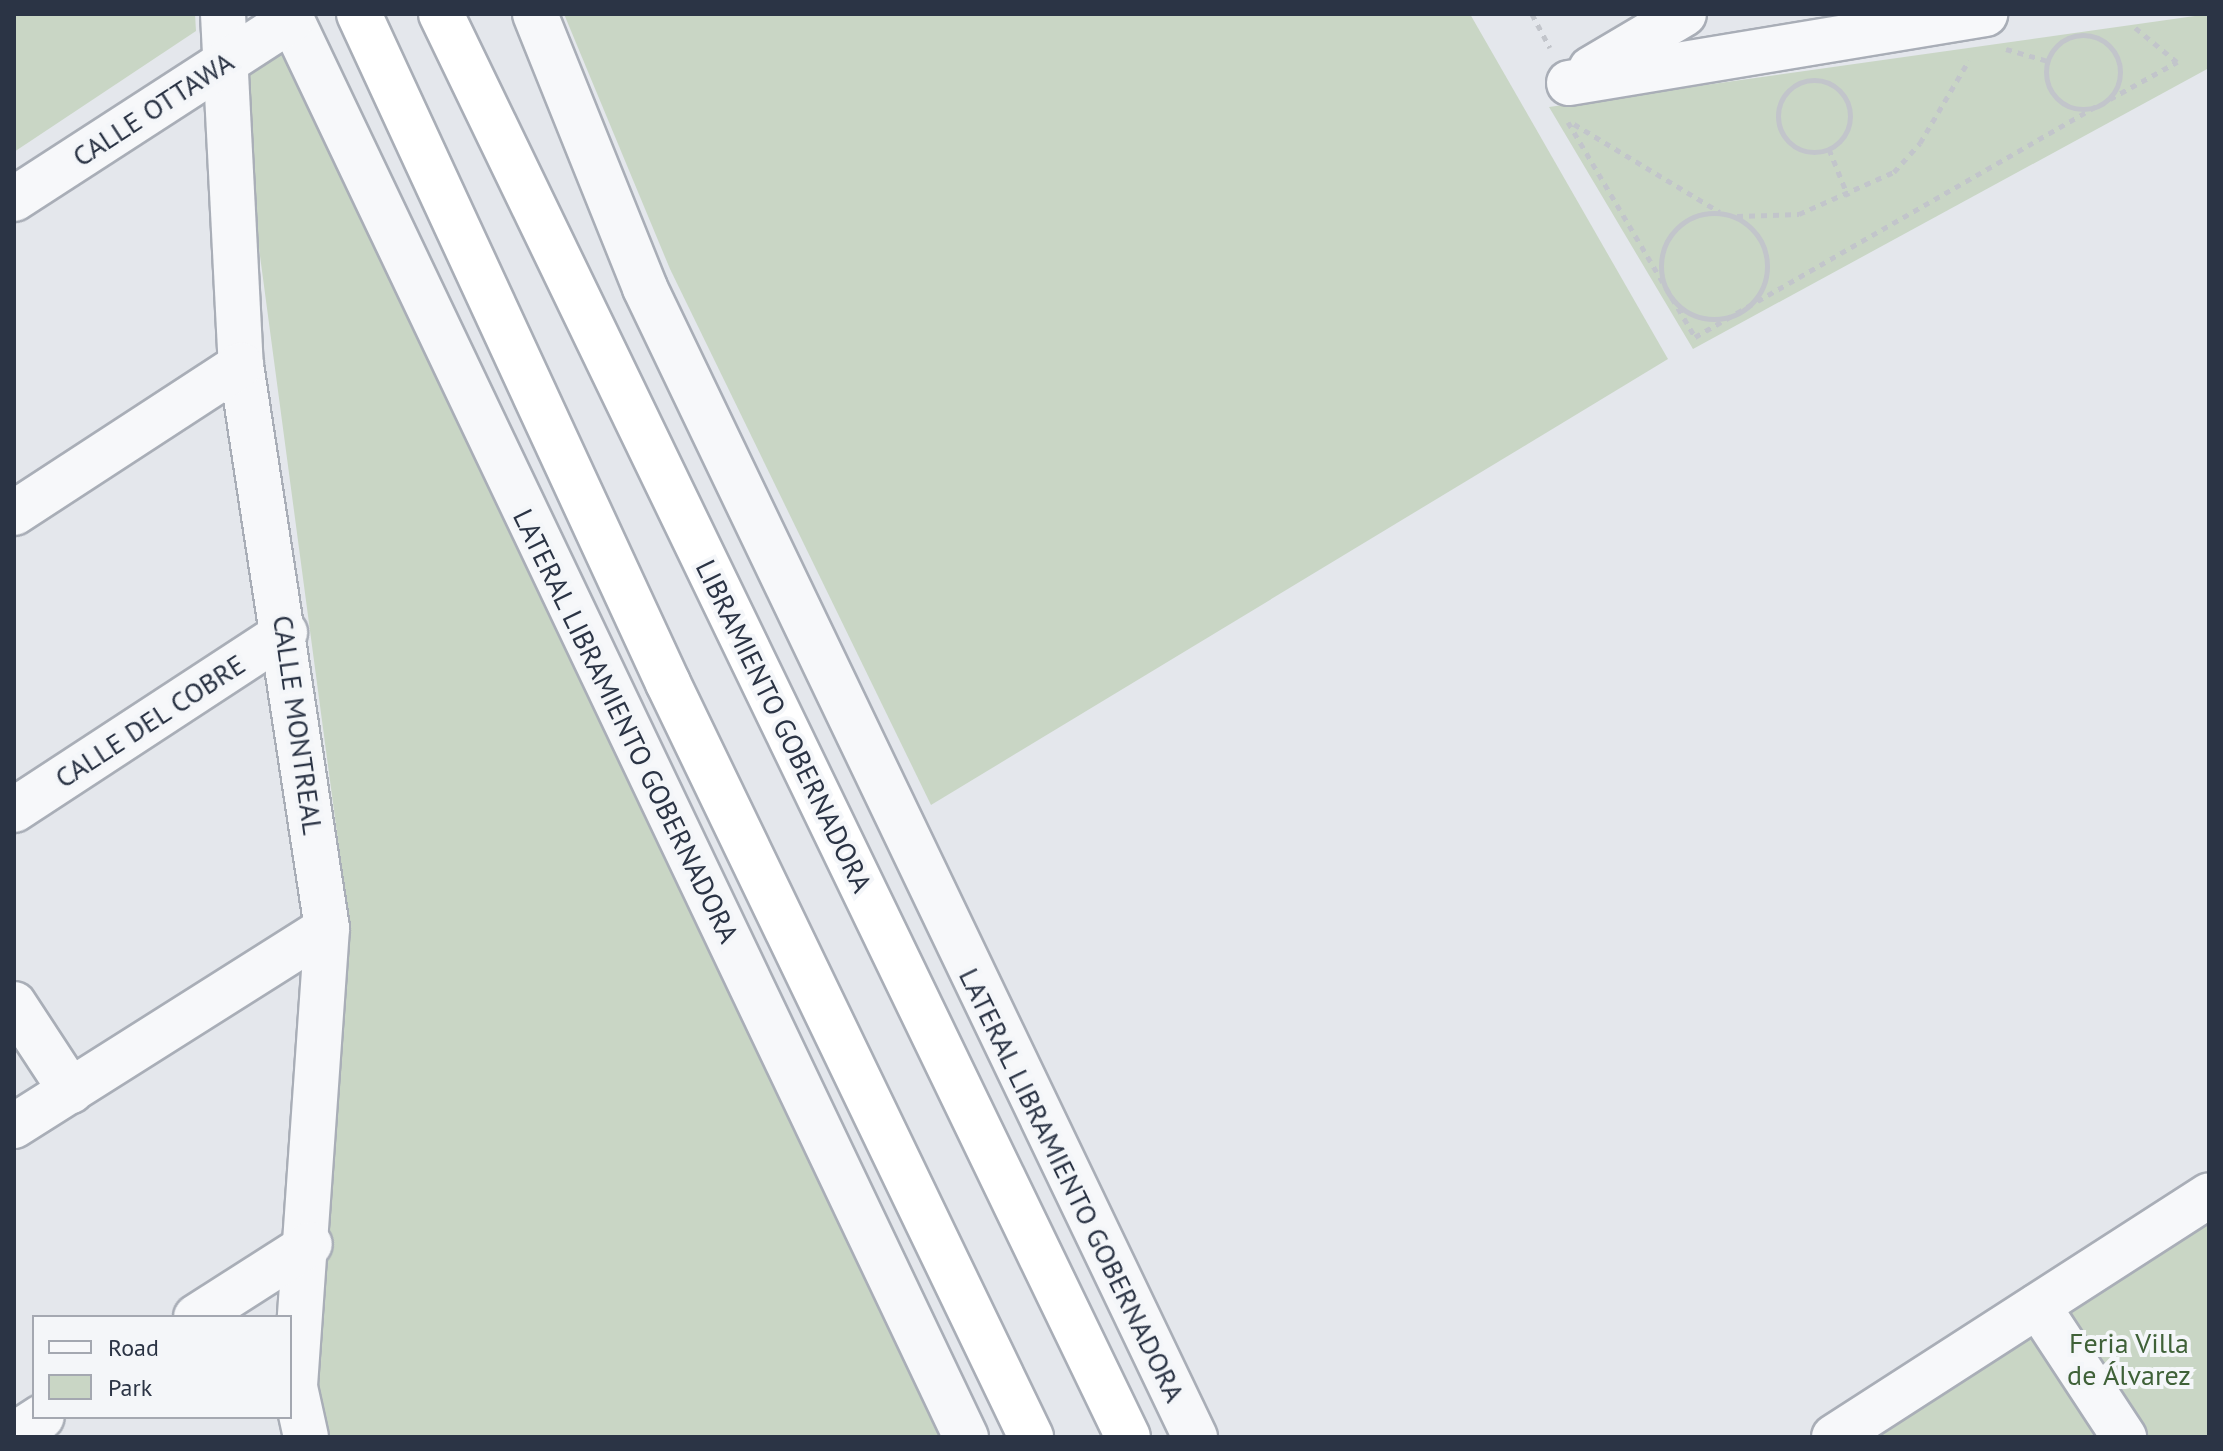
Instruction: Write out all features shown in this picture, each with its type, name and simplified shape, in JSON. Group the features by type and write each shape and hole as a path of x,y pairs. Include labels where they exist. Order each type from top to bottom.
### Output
{"highway":[{"path":"359,14 675,697 1031,1437"},
{"name":"LIBRAMIENTO GOBERNADORA","path":"441,14 1128,1437"}],"street":[{"name":"CALLE MONTREAL","path":"223,14 222,64 241,365 285,633 327,928 310,1244 295,1387 306,1437"},
{"name":"LATERAL LIBRAMIENTO GOBERNADORA","path":"535,14 645,288 1195,1437"},
{"path":"1568,102 1684,14"},
{"name":"CALLE OTTAWA","path":"14,199 290,17"},
{"name":"LATERAL LIBRAMIENTO GOBERNADORA","path":"290,17 966,1437"},
{"path":"1568,102 1987,38"},
{"path":"14,513 241,365"},
{"name":"CALLE DEL COBRE","path":"14,810 285,633"},
{"path":"14,1126 327,928"},
{"path":"14,1004 71,1091"},
{"path":"1834,1437 2209,1195"},
{"path":"199,1315 310,1244"},
{"path":"2038,1306 2124,1437"},
{"path":"14,1435 39,1419"}],"path":[{"path":"1568,102 1665,288 1695,337 2177,62 2132,25"},
{"path":"2096,106 2061,103 2048,84 2048,61 2071,37 2107,44 2119,78 2107,100"},
{"path":"1568,102 1720,212 1734,216 1799,214 1848,196 1894,172 1920,143 1987,38 2048,61"},
{"path":"1805,81 1829,83 1847,99 1847,134 1829,149 1807,152 1780,130 1779,106 1805,81"},
{"path":"1829,149 1848,196"},
{"path":"1665,288 1667,241 1689,218 1720,212"},
{"path":"1665,288 1700,317 1745,310 1764,283 1766,251 1734,216"}],"green space":[{"path":"14,14 195,14 196,31 14,152"},
{"path":"564,14 1470,14 1668,359 931,805 670,269"},
{"path":"2209,14 2209,68 1693,349 1549,107"},
{"path":"283,54 945,1437 329,1437 317,1386 349,923 236,76"},
{"name":"Feria Villa de Álvarez","path":"2209,1214 2209,1437 1864,1437"}]}
